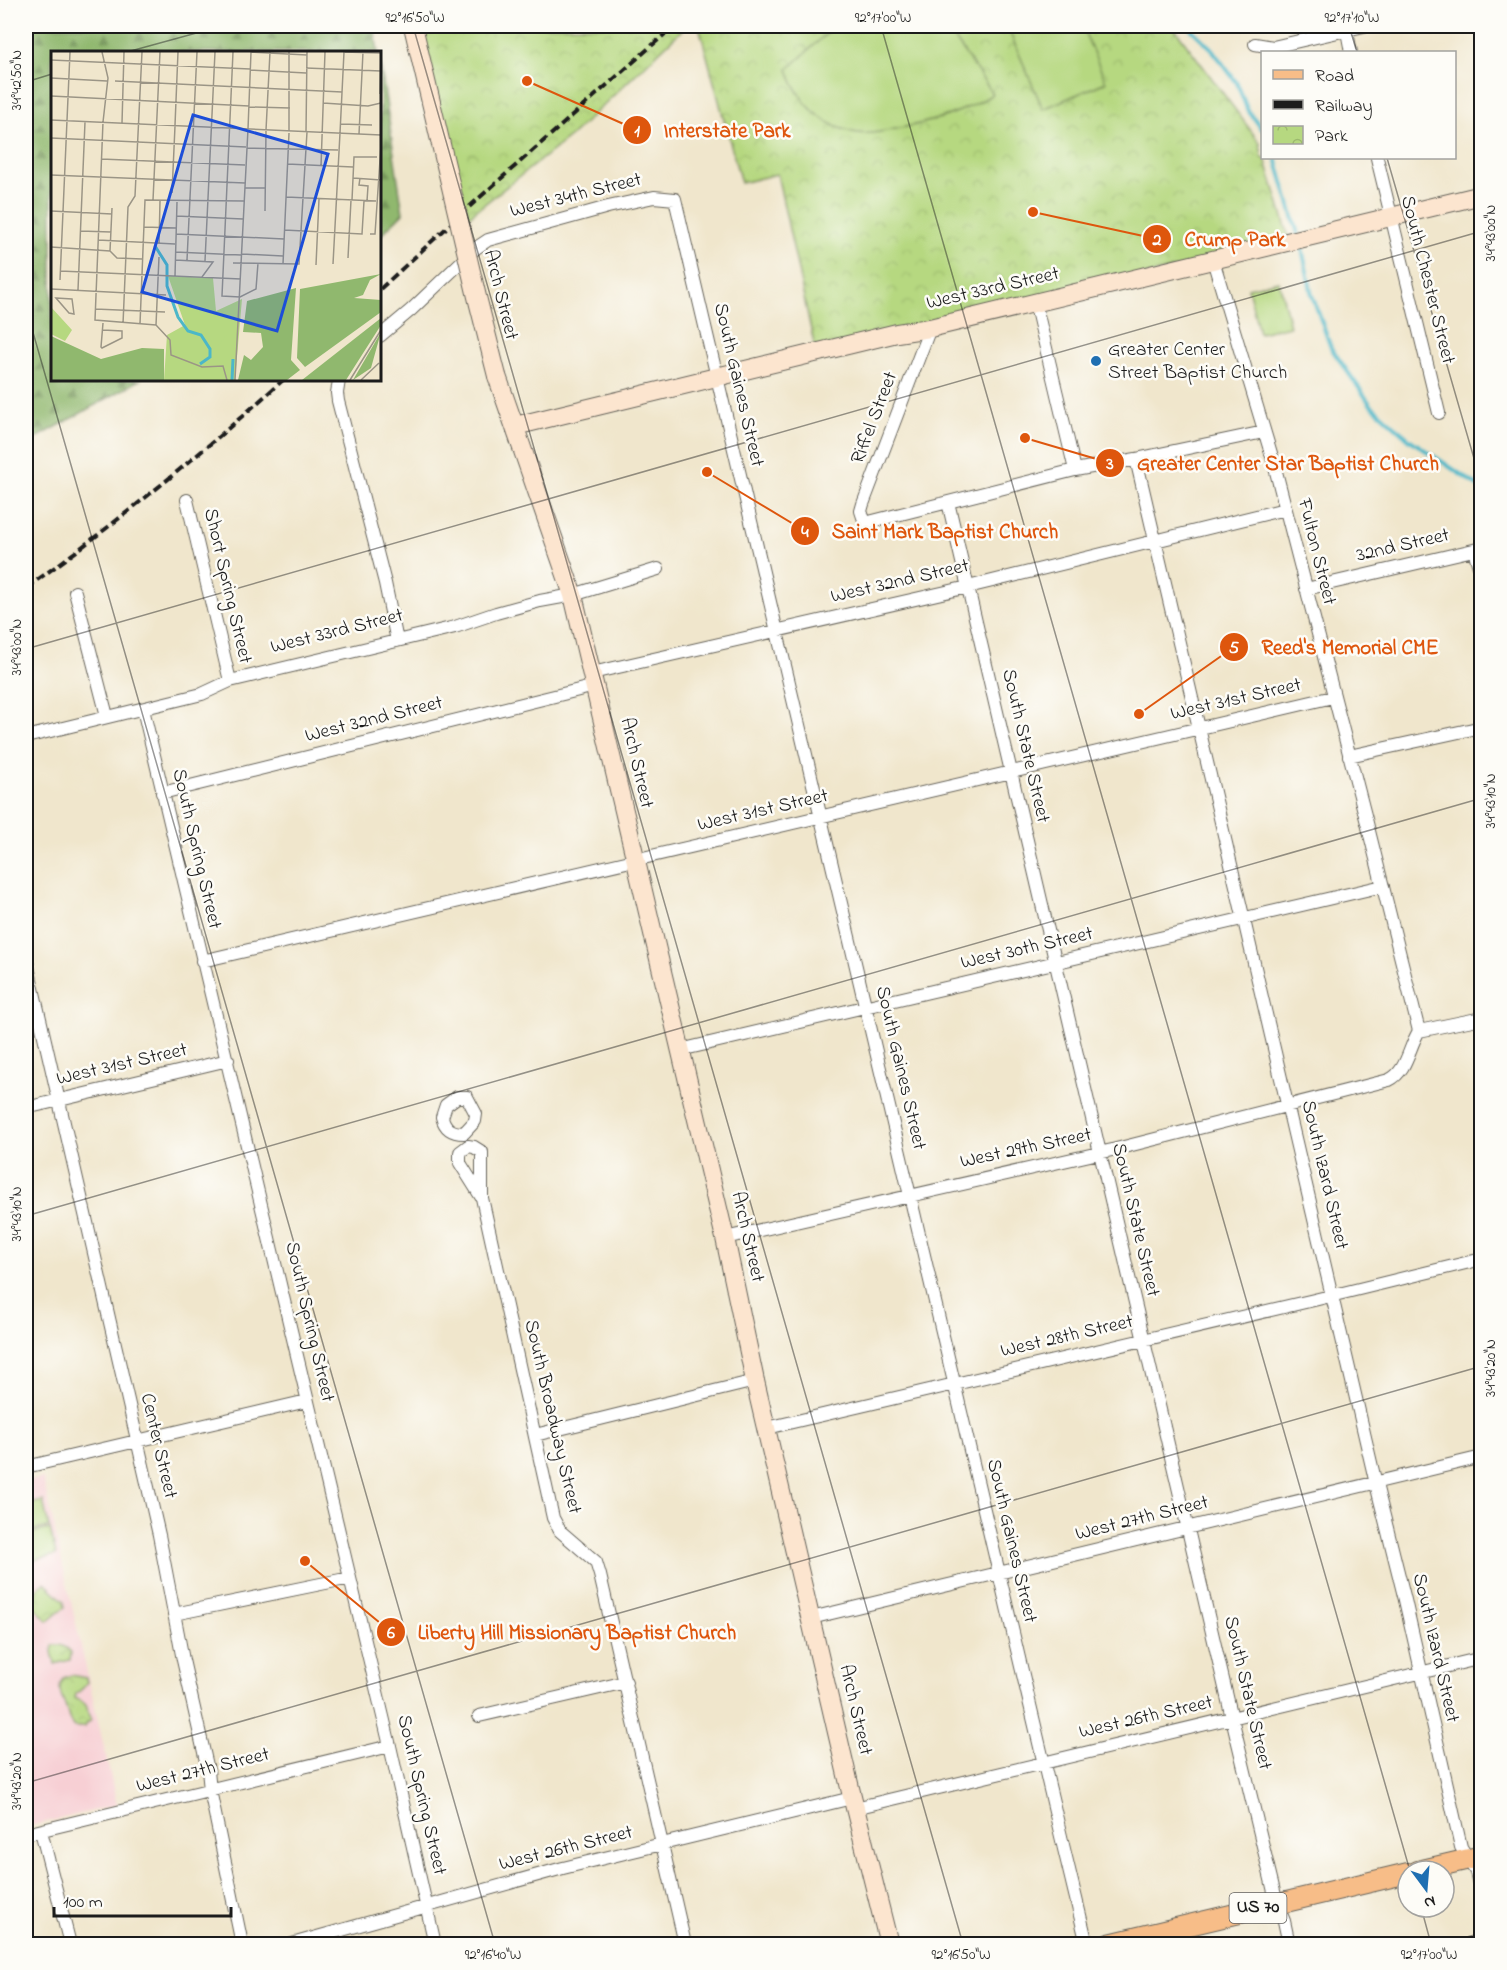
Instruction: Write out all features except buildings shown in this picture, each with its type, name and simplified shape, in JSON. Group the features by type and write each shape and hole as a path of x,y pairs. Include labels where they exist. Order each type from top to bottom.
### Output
{"main road":[{"name":"Arch Street","path":"413,26 497,376 573,595 725,1238 755,1381 853,1803 889,1944"},
{"name":"West 33rd Street","path":"515,426 1482,195"},
{"path":"1456,1862 1475,1858"},
{"name":"US 70","path":"1109,1944 1396,1876"}],"street":[{"path":"1255,44 1273,47 1347,28 1364,26"},
{"path":"1347,28 1351,51"},
{"name":"South Chester Street","path":"1377,159 1439,412"},
{"name":"West 34th Street","path":"381,335 476,248 488,240 642,199 660,197 675,199"},
{"name":"South Gaines Street","path":"675,199 1043,1763 1082,1925 1089,1944"},
{"name":"Fulton Street","path":"1213,260 1285,509 1419,1031"},
{"path":"1035,302 1075,470"},
{"name":"Riffel Street","path":"930,328 861,511 865,523 948,502"},
{"path":"339,381 338,401 397,641"},
{"path":"948,502 1075,470 1263,432"},
{"name":"South Izard Street","path":"1136,459 1461,1847 1475,1858 1482,1896"},
{"name":"Short Spring Street","path":"186,500 230,681"},
{"name":"South State Street","path":"948,502 1276,1904 1284,1921 1290,1944"},
{"name":"West 32nd Street","path":"162,793 776,630 968,587 1285,509"},
{"path":"1478,549 1482,577"},
{"name":"32nd Street","path":"1306,589 1478,549"},
{"name":"West 33rd Street","path":"26,737 202,694 230,681 455,627 658,569"},
{"path":"75,592 107,716"},
{"name":"West 31st Street","path":"202,962 1333,697"},
{"name":"South Spring Street","path":"143,709 202,962 228,1060 435,1944"},
{"path":"1349,756 1482,727"},
{"name":"West 30th Street","path":"680,1050 1383,886"},
{"name":"Center Street","path":"26,958 159,1535 242,1944"},
{"path":"1419,1031 1482,1018"},
{"name":"West 29th Street","path":"725,1238 1100,1153 1393,1078 1404,1065 1419,1031"},
{"name":"West 31st Street","path":"26,1107 228,1060"},
{"name":"South Broadway Street","path":"464,1132 468,1146"},
{"name":"South Broadway Street","path":"482,1198 460,1163 460,1152 468,1146 482,1152 482,1198 556,1526 596,1562 626,1682 685,1944"},
{"name":"West 28th Street","path":"766,1428 1482,1259"},
{"path":"535,1435 755,1381"},
{"path":"26,1467 307,1401"},
{"name":"West 27th Street","path":"811,1618 1482,1457"},
{"path":"174,1614 350,1578"},
{"name":"West 26th Street","path":"292,1944 563,1868 663,1844 1043,1763 1482,1658"},
{"path":"479,1716 626,1682"},
{"name":"West 27th Street","path":"26,1834 390,1746"},
{"path":"41,1831 70,1944"}],"shaded area":[{"path":"43,1478 117,1805 26,1827 26,1482"}],"green space":[{"path":"26,26 374,26 378,51 51,51 51,381 138,381 26,444"},
{"path":"413,26 686,26 571,136 459,224"},
{"path":"699,26 1173,26 1260,143 1261,159 1265,159 1290,241 816,353 777,174 741,183"},
{"path":"835,26 946,26 993,94 958,112 908,127 863,133 845,130 813,111 798,92 788,69"},
{"path":"1007,26 1082,26 1106,82 1043,109"},
{"path":"381,69 403,213 381,235"},
{"path":"1279,281 1290,326 1259,333 1248,288"},
{"path":"43,1501 49,1527 26,1532 26,1505"},
{"path":"50,1529 56,1555 26,1562 26,1534"},
{"path":"45,1583 64,1601 65,1607 48,1621 32,1605 37,1589"},
{"path":"53,1645 61,1645 69,1650 70,1660 55,1664"},
{"path":"71,1675 86,1678 87,1682 75,1698 87,1708 91,1720 84,1727 72,1725 61,1695 60,1685 63,1678"}],"waterway":[{"path":"1189,26 1211,48 1237,83 1247,109 1261,128"},
{"path":"1276,159 1298,234"},
{"path":"1301,244 1312,295 1331,348 1371,405 1409,439 1482,489"}],"railway":[{"path":"381,288 479,198 674,26"},
{"path":"26,588 158,488 282,381"}],"place":[{"name":"Interstate Park","path":"527,81"},
{"name":"Crump Park","path":"1033,212"},
{"name":"Greater Center Street Baptist Church","path":"1096,361"},
{"name":"Greater Center Star Baptist Church","path":"1025,438"},
{"name":"Saint Mark Baptist Church","path":"707,472"},
{"name":"Reed's Memorial CME","path":"1139,714"},
{"name":"Liberty Hill Missionary Baptist Church","path":"305,1561"}]}
